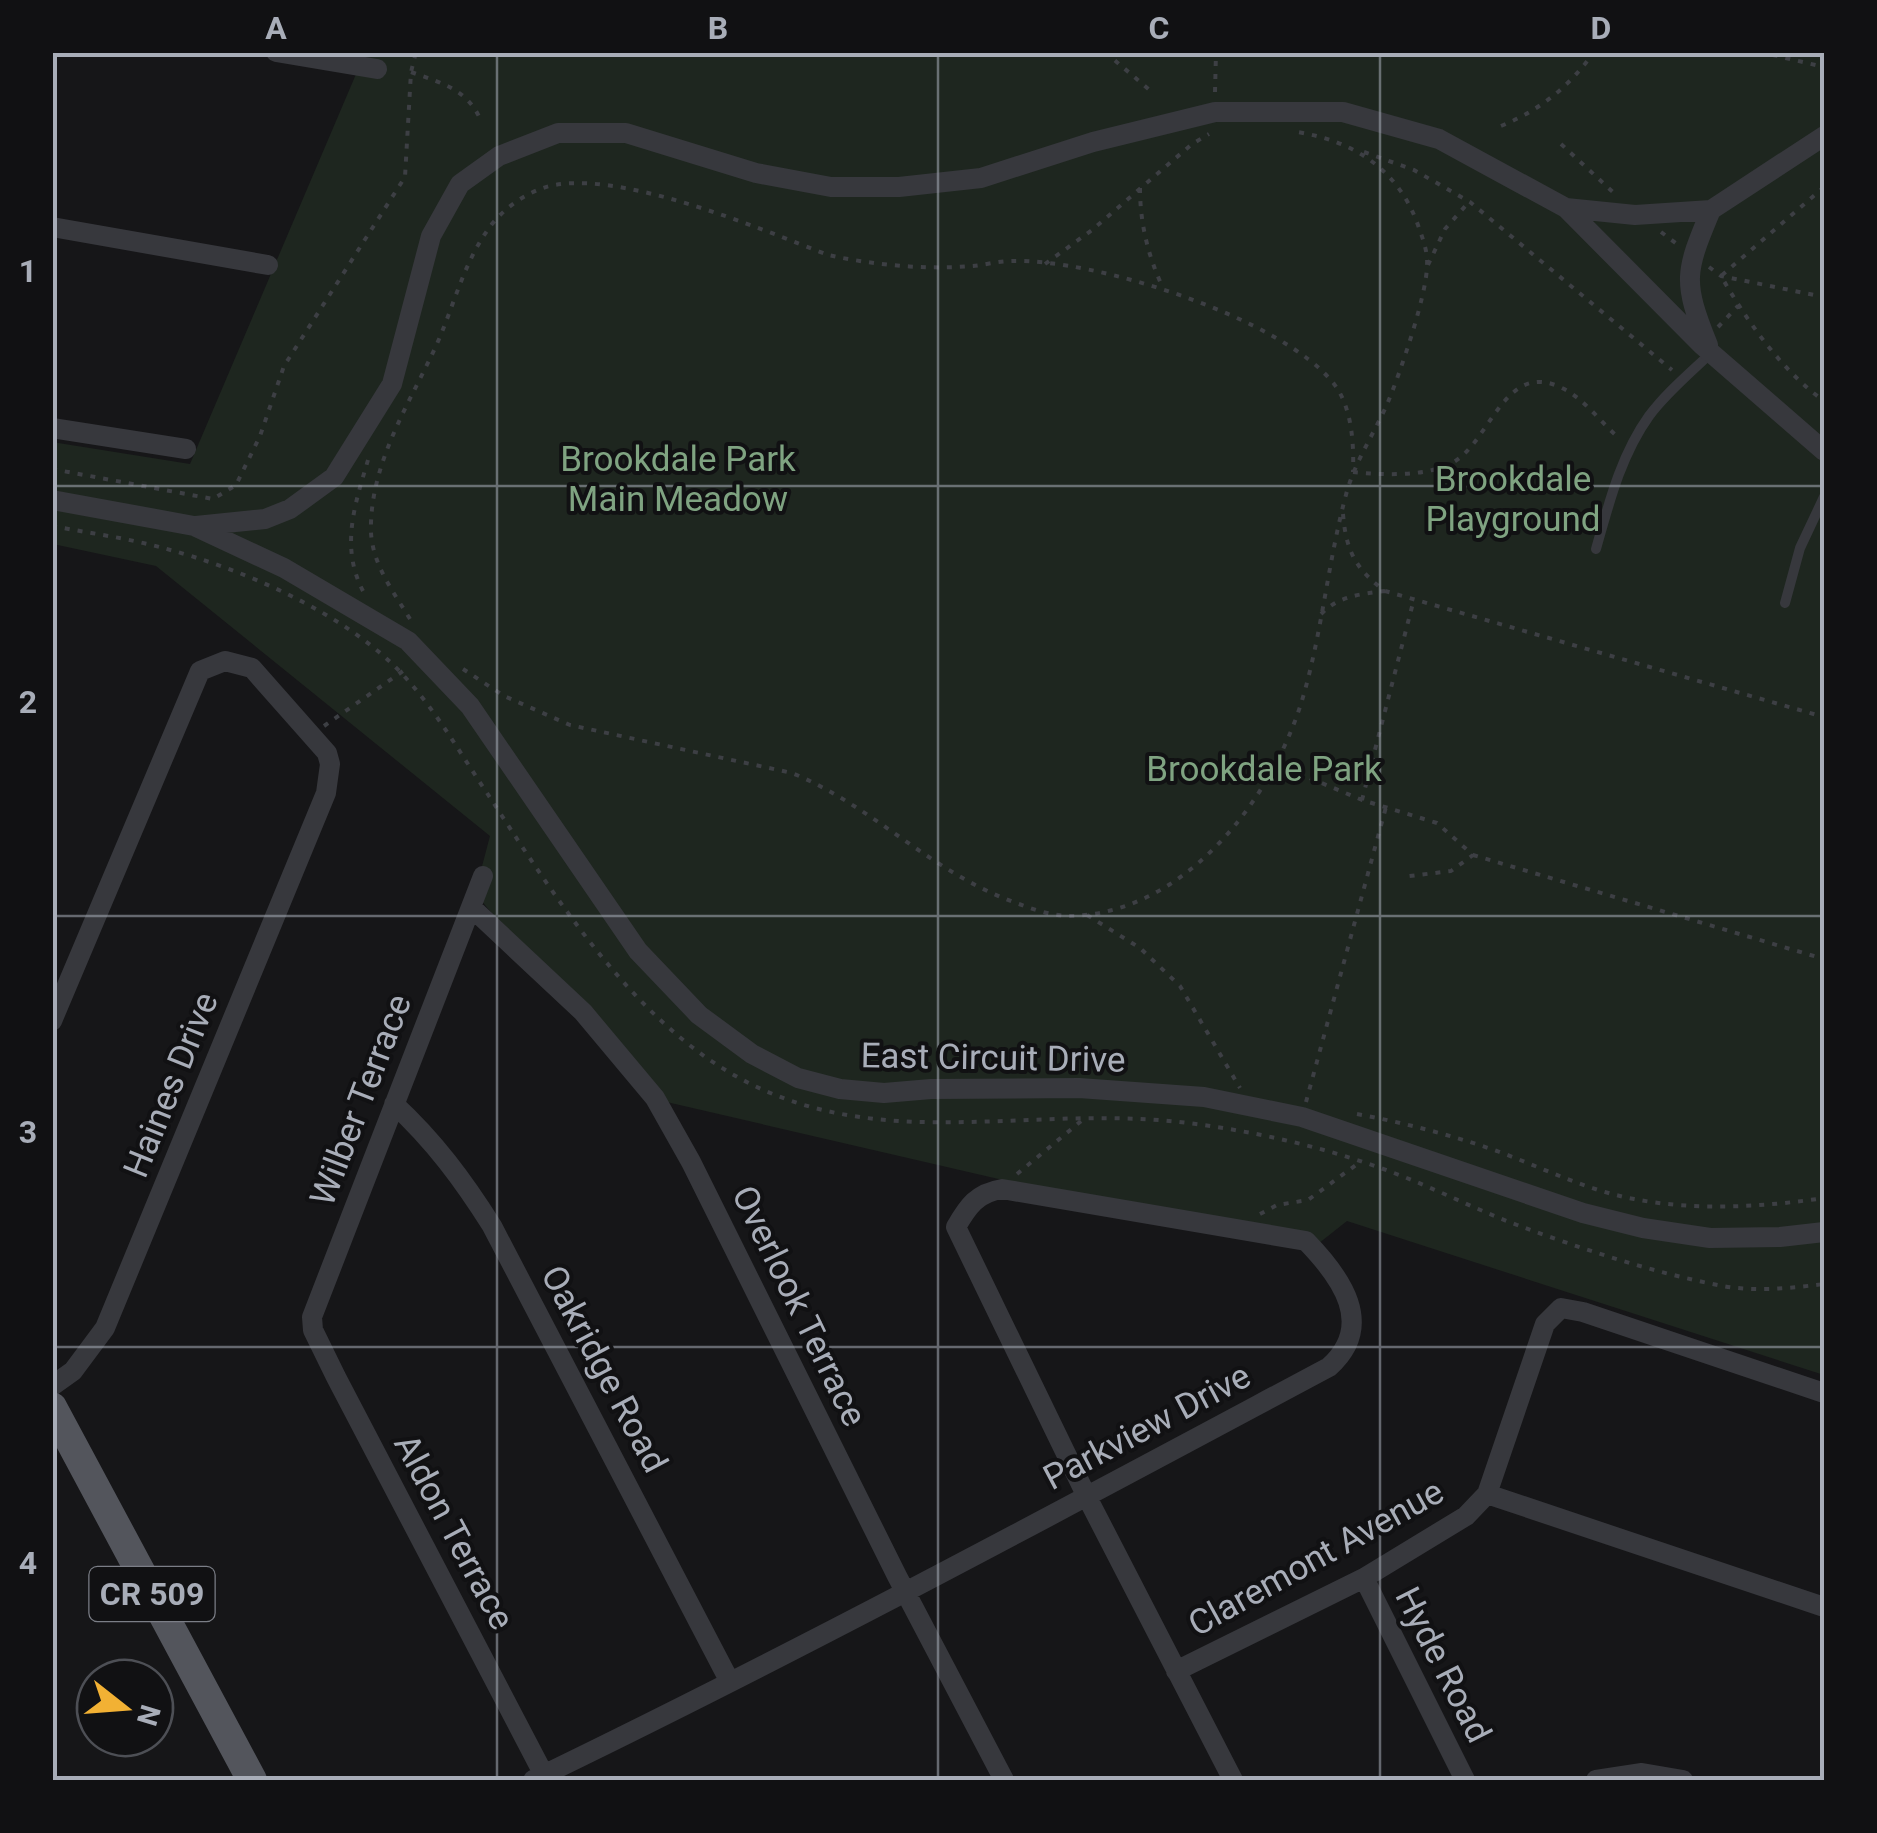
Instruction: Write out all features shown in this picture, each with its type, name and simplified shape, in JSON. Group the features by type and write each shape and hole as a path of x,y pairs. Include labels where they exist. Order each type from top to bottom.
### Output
{"main road":[{"name":"CR 509","path":"52,1406 252,1780"}],"street":[{"path":"276,52 377,69"},
{"path":"52,500 194,526 265,519 290,509 334,477 392,384 431,236 460,184 499,156 558,132 626,133 756,173 831,186 900,187 982,178 1093,142 1216,121 1343,112 1362,116 1439,139 1566,208 1711,353 1824,451"},
{"path":"1566,208 1635,215 1710,210 1824,136"},
{"path":"1710,210 1692,255 1688,277 1690,300 1711,353"},
{"path":"52,227 268,265"},
{"path":"52,428 186,449"},
{"name":"East Circuit Drive","path":"194,526 284,568 408,642 470,706 638,951 699,1015 752,1054 798,1078 840,1089 884,1092 1080,1088 1182,1095 1302,1118 1583,1213 1643,1228 1710,1238 1780,1238 1824,1232"},
{"path":"52,1021 194,683 208,666 237,662 263,679 313,734"},
{"name":"Haines Drive","path":"52,1386 73,1370 106,1328 326,793 330,764 313,734"},
{"name":"Wilber Terrace","path":"312,1317 483,876"},
{"name":"Overlook Terrace","path":"472,907 583,1012 655,1098 692,1162 906,1593 1004,1780"},
{"name":"Oakridge Road","path":"394,1104 452,1164 492,1226 730,1682"},
{"name":"Parkview Drive","path":"538,1778 906,1593 1087,1497 1328,1366 1341,1356 1353,1326 1340,1280 1306,1242 1002,1189 980,1195 966,1209 956,1227 1087,1497"},
{"path":"1488,1494 1546,1324 1561,1308 1824,1393"},
{"name":"Aldon Terrace","path":"312,1317 313,1330 336,1377 538,1778"},
{"name":"Claremont Avenue","path":"1176,1671 1364,1578 1466,1516 1488,1494 1824,1608"},
{"path":"1087,1497 1232,1780"},
{"name":"Hyde Road","path":"1364,1578 1465,1780"},
{"path":"1596,1780 1642,1773 1683,1780"}],"lane":[{"path":"1596,549 1631,447 1651,413 1711,353"},
{"path":"1784,604 1800,548 1824,497"}],"path":[{"path":"52,469 213,498 236,485 260,436 284,366 405,176 411,72 416,52"},
{"path":"1106,52 1152,93"},
{"path":"1045,264 1092,230 1216,121 1216,52"},
{"path":"1501,126 1548,102 1572,81 1594,52"},
{"path":"1760,52 1824,67"},
{"path":"411,72 459,90 474,105 481,121"},
{"path":"1293,131 1414,170 1470,202 1674,371"},
{"path":"1360,150 1392,176 1411,204 1428,265"},
{"path":"409,618 378,568 370,526 374,494 388,448 446,321 465,268 490,226 515,202 544,187 622,186 828,255 858,261 901,266 970,266 1012,260 1163,288 1232,316 1307,355 1336,386 1347,410 1354,450 1353,472"},
{"path":"1721,276 1824,187"},
{"path":"1140,188 1150,259 1163,288"},
{"path":"453,661 504,696 570,725 792,773 826,786 944,869 975,887 1040,912 1067,916 1136,902 1186,876 1228,834 1274,763 1305,692 1342,507 1353,472 1398,376 1428,265 1444,229 1470,202"},
{"path":"1721,276 1824,297"},
{"path":"1721,276 1738,306 1780,360 1824,401"},
{"path":"1353,472 1434,470 1456,462 1506,398 1523,386 1540,382 1559,386 1574,396 1631,447"},
{"path":"367,600 357,580 350,533 370,453"},
{"path":"1342,507 1345,539 1362,574 1385,590 1824,717"},
{"path":"52,526 164,548 237,574 296,599 366,642 402,673 444,724 542,877 593,946 691,1046 785,1100 850,1118 938,1124 1086,1116 1199,1124 1306,1145 1360,1162 1514,1224 1727,1287 1824,1284"},
{"path":"1320,614 1333,602 1385,590"},
{"path":"1362,800 1414,599"},
{"path":"313,734 402,673"},
{"path":"1274,763 1362,800 1437,823 1473,855 1824,959"},
{"path":"1302,1118 1386,807"},
{"path":"1402,876 1451,871 1473,855"},
{"path":"1086,914 1140,948 1180,986 1218,1046 1246,1106"},
{"path":"1357,1114 1413,1124 1572,1182 1634,1199 1690,1206 1824,1198"},
{"path":"1008,1182 1086,1116"},
{"path":"1255,1216 1277,1205 1308,1200 1360,1162"}],"green space":[{"name":"Brookdale Park","path":"365,53 1824,53 1824,1375 1347,1221 1309,1251 645,1097 475,893 490,836 156,566 53,544 52,442 190,464"}],"park label":[{"name":"Brookdale Park Main Meadow","path":"678,479"},
{"name":"Brookdale Playground","path":"1513,499"}]}
